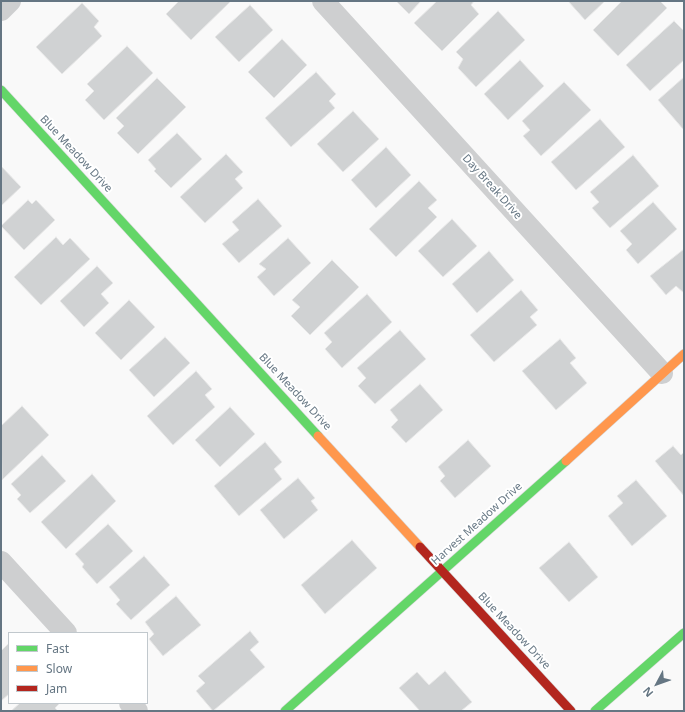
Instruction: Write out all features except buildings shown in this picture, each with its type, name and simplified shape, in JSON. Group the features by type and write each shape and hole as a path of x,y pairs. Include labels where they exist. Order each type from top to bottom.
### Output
{"street":[{"path":"1,10 10,1"},
{"name":"Day Break Drive","path":"323,1 662,373"},
{"name":"Blue Meadow Drive","path":"1,90 571,711"},
{"name":"Harvest Meadow Drive","path":"285,711 684,354"},
{"path":"1,562 65,632"},
{"path":"595,711 684,633"}],"traffic: fast":[{"path":"1,90 318,436"},
{"path":"285,711 566,461"},
{"path":"595,711 684,633"}],"traffic: slow":[{"path":"566,461 684,354"},
{"path":"318,436 420,547"}],"traffic: jam":[{"path":"420,547 571,711"}]}
